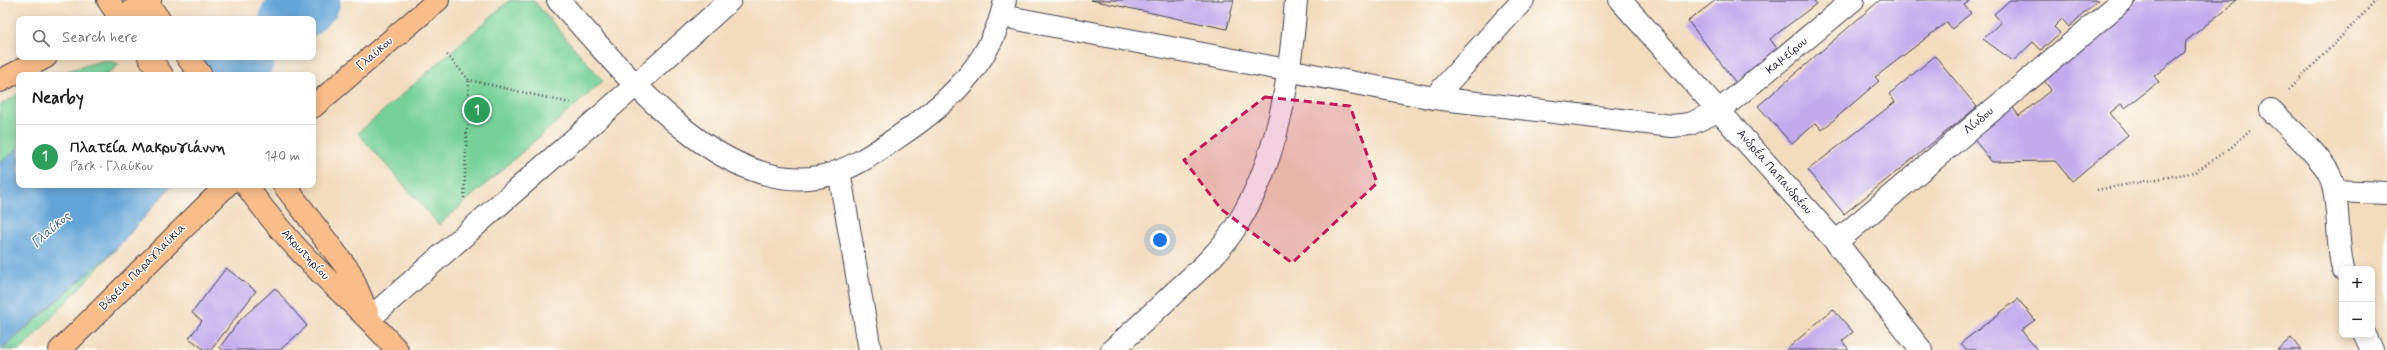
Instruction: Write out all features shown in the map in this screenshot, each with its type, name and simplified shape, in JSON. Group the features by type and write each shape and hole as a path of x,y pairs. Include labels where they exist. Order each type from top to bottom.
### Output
{"main road":[{"path":"108,0 118,16"},
{"name":"Γλαύκου","path":"316,104 438,0"},
{"path":"126,16 150,5"},
{"path":"17,72 40,60"},
{"path":"151,60 160,72"},
{"path":"189,60 199,72"},
{"path":"0,81 16,73"},
{"name":"Βόρεια Παραγλαύκια","path":"60,350 224,188"},
{"name":"Ακρωτηρίου","path":"248,188 268,216 299,250 370,318 397,350"},
{"name":"Ακρωτηρίου","path":"286,188 350,272 370,318"}],"street":[{"path":"558,0 636,85 688,132 723,155 748,168 784,178 818,177 839,171 898,136 947,100 974,71 984,55 1003,8"},
{"path":"370,318 636,85 730,0"},
{"path":"1112,350 1203,266 1234,229 1266,166 1284,108 1290,72 1296,0"},
{"path":"1434,98 1523,0"},
{"name":"Ανδρέα Παπανδρέου","path":"1620,0 1720,110 1836,242 1921,350"},
{"name":"Καμείρου","path":"1003,8 1290,72 1434,98 1672,126 1690,124 1720,110 1853,0"},
{"name":"Λίνδου","path":"1836,242 2122,0"},
{"path":"2271,110 2326,169 2332,179 2342,266"},
{"path":"839,171 870,350"},
{"path":"2334,191 2387,193"},
{"path":"2366,338 2372,350"}],"path":[{"path":"447,55 470,80 577,105"},
{"path":"464,204 470,80"}],"highlighted area":[{"path":"1265,97 1350,106 1377,183 1292,263 1221,209 1184,160"}],"green space":[{"path":"510,0 533,0 603,81 439,225 358,133"},
{"path":"105,60 119,64 110,72 64,72"},
{"path":"16,96 16,150 0,163 0,105"},
{"path":"119,246 21,350 2,350"}],"water":[{"path":"16,150 16,188 169,188 119,246 0,350 0,163"}],"building":[{"path":"1091,0 1234,0 1227,29"},
{"path":"1716,0 1814,0 1816,4 1770,39 1778,50 1736,83 1688,21"},
{"path":"1880,0 1971,0 1964,5 1971,13 1952,29 1947,22 1875,77 1879,81 1822,130 1816,123 1792,144 1758,106"},
{"path":"2010,0 2098,0 2069,27 2062,19 2054,27 2060,33 2041,50 2033,42 2013,61 1983,39 2001,22 1994,14"},
{"path":"2138,0 2237,0 2186,41 2185,52 2154,76 2159,82 2125,108 2121,104 2110,113 2128,135 2072,181 2055,161 1992,162 1972,137 2011,105 2019,116 2051,90 2042,78"},
{"path":"1935,56 1977,107 1844,214 1808,170 1895,102 1889,94"},
{"path":"226,268 256,291 211,350 205,350 189,338 202,321 192,313"},
{"path":"275,288 307,326 280,350 222,350 220,347 239,321"},
{"path":"2018,299 2035,320 2021,330 2037,350 1967,350 1961,343"},
{"path":"1833,309 1853,332 1842,341 1849,350 1786,350"},
{"path":"2291,338 2301,350 2277,350"}],"waterway":[{"name":"Γλαύκος","path":"292,16 311,0"},
{"name":"Γλαύκος","path":"229,72 243,60"}],"place":[{"name":"Πλατεία Μακρυγιάννη","path":"477,110"}]}
